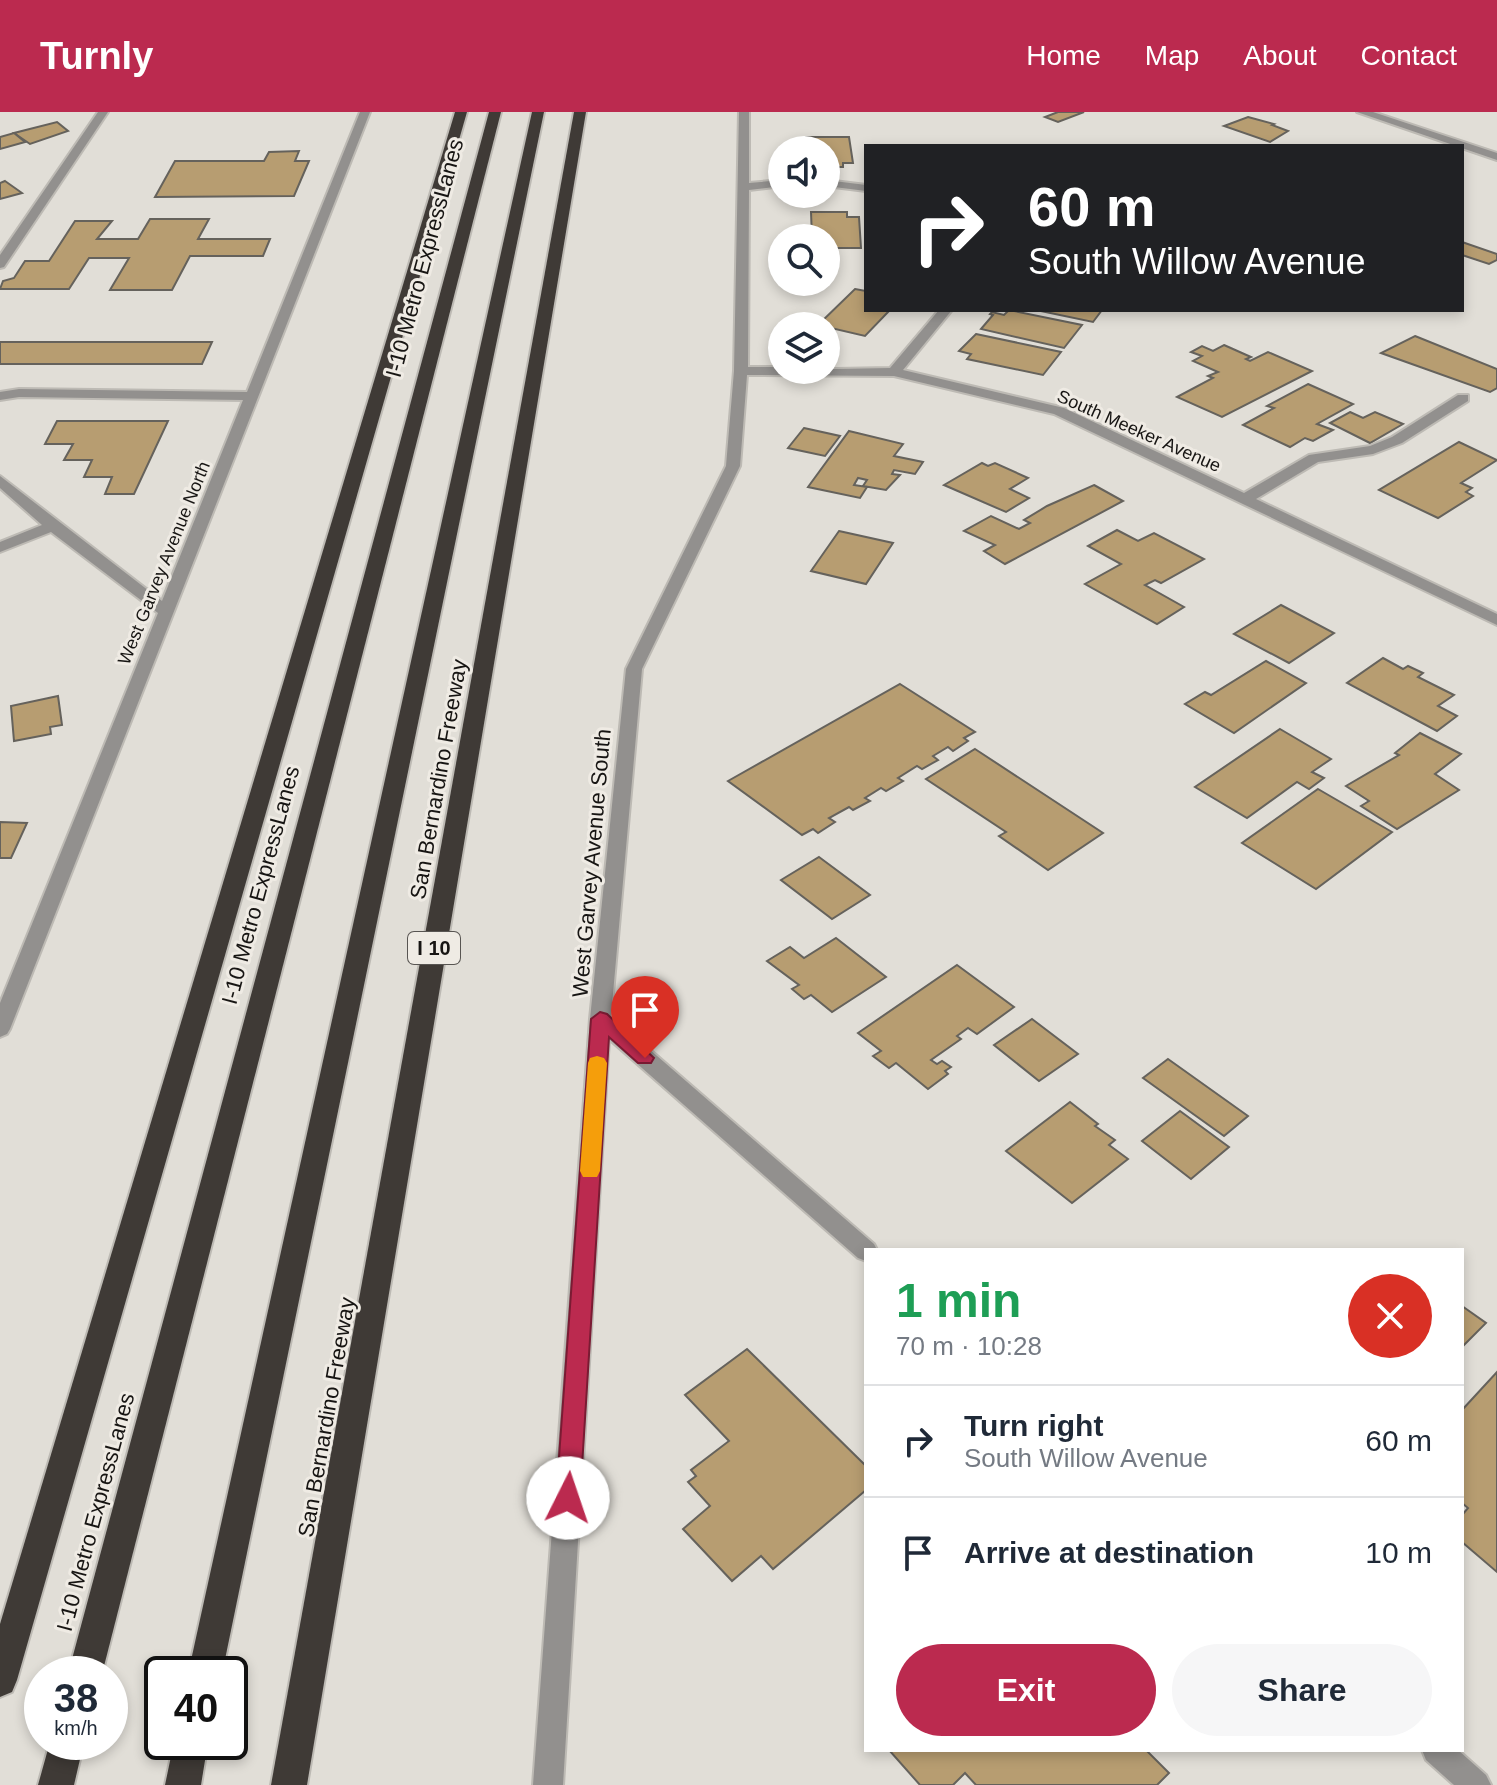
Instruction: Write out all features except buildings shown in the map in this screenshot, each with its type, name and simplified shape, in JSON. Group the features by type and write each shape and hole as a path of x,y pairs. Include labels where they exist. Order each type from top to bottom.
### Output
{"highway":[{"path":"0,1680 461,112"},
{"name":"I-10 Metro ExpressLanes","path":"90,1656 495,112"},
{"path":"209,1656 445,546 470,449 481,378 538,112"},
{"name":"San Bernardino Freeway","path":"289,1785 580,112"},
{"path":"56,1785 62,1760"},
{"path":"183,1785 188,1760"}],"street":[{"path":"0,264 103,112"},
{"name":"West Garvey Avenue North","path":"0,1029 365,112"},
{"name":"West Garvey Avenue South","path":"548,1785 600,1019 634,669 733,466 741,371 744,112"},
{"path":"1362,112 1458,144"},
{"path":"1464,146 1497,157"},
{"path":"743,187 768,184"},
{"path":"840,185 864,188"},
{"path":"894,372 944,312"},
{"name":"South Meeker Avenue","path":"741,371 894,372 1059,411 1497,620"},
{"path":"0,396 19,393 253,396"},
{"path":"1245,499 1314,458 1373,450 1397,440 1463,398"},
{"path":"0,480 53,526 167,612"},
{"path":"0,547 53,526"},
{"path":"600,1019 864,1249"},
{"path":"1438,1752 1476,1785"}],"slow traffic":[{"path":"590,1171 597,1063"}],"route":[{"path":"568,1498 600,1019 645,1058"}]}
